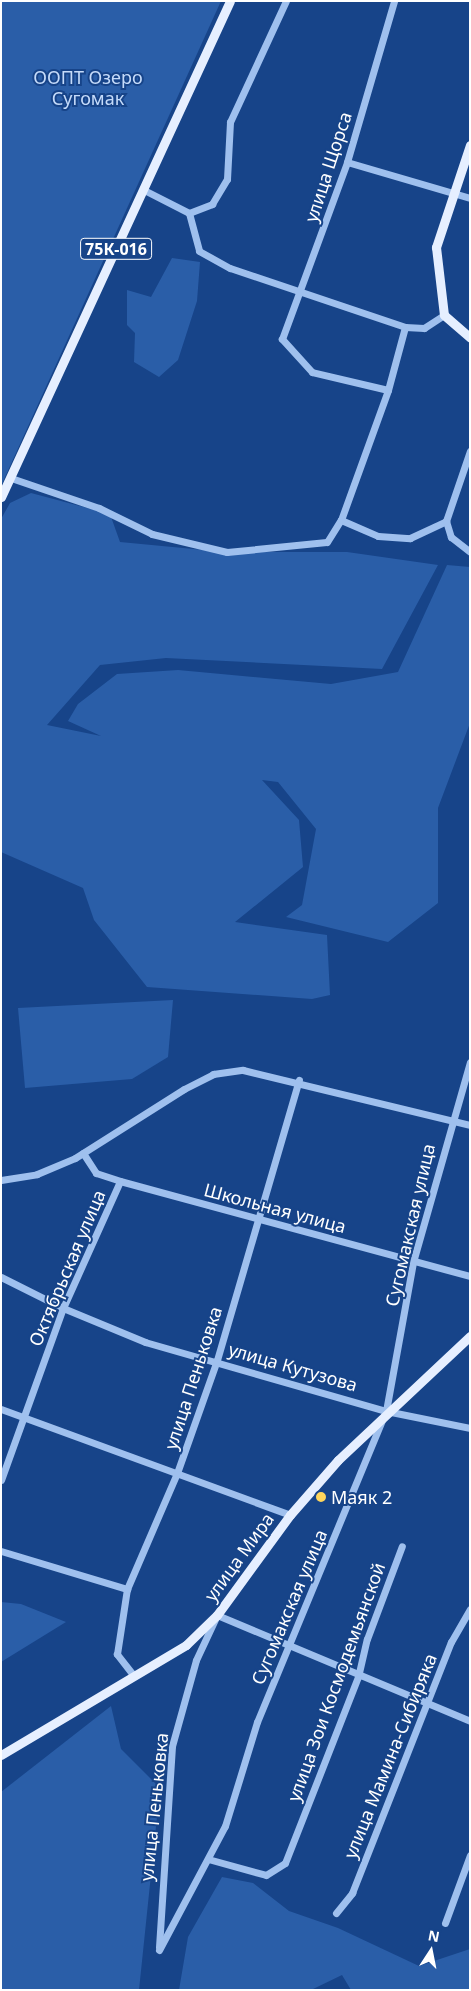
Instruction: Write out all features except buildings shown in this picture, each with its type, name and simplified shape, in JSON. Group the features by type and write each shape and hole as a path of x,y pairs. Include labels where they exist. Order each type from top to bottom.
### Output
{"main road":[{"name":"75К-016","path":"1,497 230,1"},
{"path":"470,145 453,189 436,247 444,315 470,338"},
{"name":"улица Мира","path":"1,1755 186,1645 217,1615 290,1515 386,1411 432,1374 470,1336"}],"street":[{"path":"144,190 189,213 212,204 227,179 230,122 286,1"},
{"name":"улица Щорса","path":"388,390 312,372 282,339 301,293 347,162 394,1"},
{"path":"347,162 453,189 470,198"},
{"path":"189,213 199,252 301,293 406,328 424,328 444,315"},
{"path":"11,478 99,508 152,534 227,552 327,542 341,520 388,390 406,328"},
{"path":"470,451 446,521 451,537 470,552"},
{"path":"341,520 378,536 410,538 446,521"},
{"name":"Сугомакская улица","path":"159,1950 225,1826 257,1722 386,1411 413,1262 450,1119 470,1062"},
{"path":"1,1180 37,1174 83,1153 213,1074 243,1070 299,1080 470,1125"},
{"name":"улица Пеньковка","path":"134,1676 117,1654 127,1589 177,1473 217,1360 257,1218 299,1080"},
{"name":"Школьная улица","path":"83,1153 96,1173 120,1181 470,1276"},
{"name":"Октябрьская улица","path":"1,1480 62,1308 120,1181"},
{"name":"улица Кутузова","path":"1,1276 62,1308 145,1342 217,1360 386,1411 470,1428"},
{"path":"1,1409 290,1515"},
{"name":"улица Зои Космодемьянской","path":"208,1859 266,1875 284,1863 358,1677 367,1639 402,1546"},
{"path":"1,1551 127,1589"},
{"name":"улица Мамина-Сибиряка","path":"336,1913 352,1893 428,1701 470,1609"},
{"path":"217,1615 291,1643 358,1677 428,1701 470,1721"},
{"name":"улица Пеньковка","path":"159,1950 172,1746 196,1660 217,1615"},
{"path":"445,1923 470,1855"}],"green space":[{"name":"ООПТ Озеро Сугомак","path":"1,1 221,1 1,486"},
{"path":"172,258 200,262 197,301 178,360 159,377 134,362 135,333 127,325 127,290 151,297"},
{"path":"31,493 110,514 120,542 225,552 347,552 438,565 382,669 166,658 100,665 47,725 101,736 68,721 78,704 117,674 178,670 331,684 398,672 447,565 470,567 470,723 438,808 438,903 388,942 286,917 302,905 316,829 278,782 262,780 299,820 303,867 235,922 327,935 330,995 312,999 147,987 94,920 83,888 1,852 1,519 10,503"},
{"path":"173,1000 168,1057 132,1079 25,1088 18,1008"},
{"path":"1,1602 21,1604 66,1622 1,1662"},
{"path":"111,1706 121,1749 160,1788 139,1990 1,1990 1,1792"},
{"path":"222,1877 253,1883 289,1911 338,1928 419,1966 470,1949 470,1990 351,1990 342,1975 311,1990 179,1990 188,1937"}],"place":[{"name":"Маяк 2","path":"321,1497"}]}
